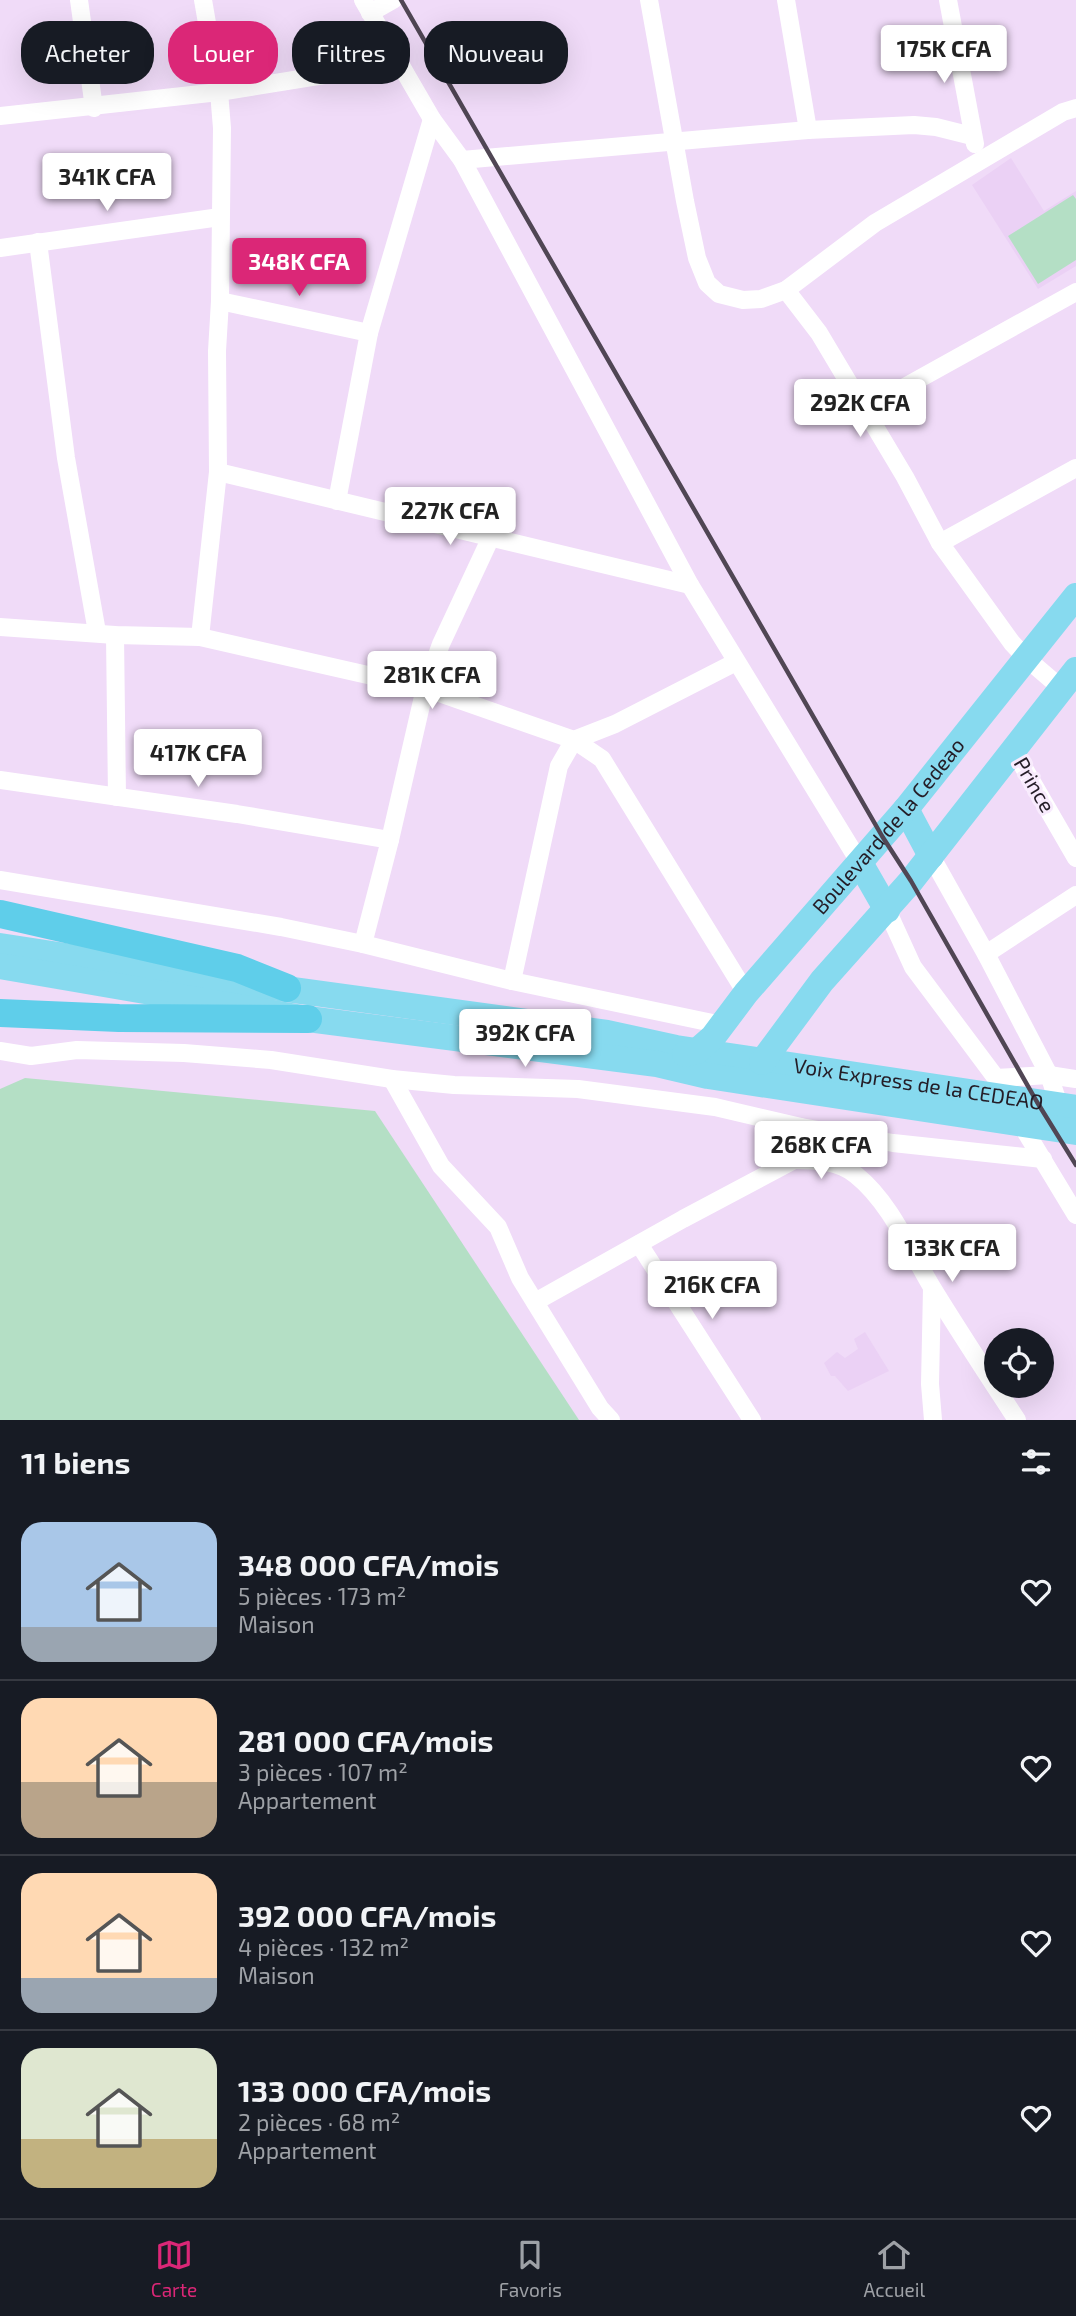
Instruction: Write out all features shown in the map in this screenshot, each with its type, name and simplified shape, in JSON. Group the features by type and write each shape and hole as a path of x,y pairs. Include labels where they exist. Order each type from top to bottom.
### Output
{"highway":[{"path":"0,914 237,968 287,988"},
{"path":"0,1013 119,1018 308,1019"}],"main road":[{"name":"Boulevard de la Cedeao","path":"697,1051 722,1026 746,993 906,809 1076,596"},
{"path":"762,1062 822,981 887,910 1069,679"},
{"path":"906,809 931,856"},
{"path":"860,863 887,910"},
{"path":"0,946 228,981 607,1033 762,1062"},
{"path":"0,966 308,1019 657,1063 708,1076 1076,1132"},
{"path":"657,1063 697,1051"},
{"path":"708,1076 736,1063 762,1062"},
{"name":"Voix Express de la CEDEAO","path":"762,1062 1067,1107"}],"street":[{"path":"79,0 94,108"},
{"path":"200,637 218,472 217,351 222,128 219,92 203,0"},
{"path":"366,6 393,0"},
{"path":"649,0 697,258 707,282 719,294 743,300 761,299 786,290 875,223 1063,112 1076,108"},
{"path":"786,0 808,130"},
{"path":"948,0 972,136 980,160"},
{"path":"0,116 94,108 292,80"},
{"path":"410,82 432,119 462,160 690,585 860,863"},
{"path":"337,501 369,333 432,119"},
{"path":"462,160 675,140 914,125 936,127 972,136"},
{"path":"0,248 220,217"},
{"path":"38,242 66,458 106,633 117,797"},
{"path":"786,290 819,333 940,543 1012,643 1026,658 1069,679"},
{"path":"865,409 1076,292"},
{"path":"220,301 369,333"},
{"path":"940,543 1076,468"},
{"path":"218,472 690,585"},
{"path":"363,944 425,688 441,644 491,537"},
{"path":"0,627 200,637 425,688 574,740 602,759 746,993"},
{"path":"512,981 559,766 574,740 615,724 736,662"},
{"name":"Prince","path":"1013,749 1076,858"},
{"path":"0,780 390,840"},
{"path":"931,856 1067,1107"},
{"path":"0,880 281,927 722,1026"},
{"path":"986,954 1076,895"},
{"path":"887,910 913,967 996,1078 1049,1075 1076,1079"},
{"path":"0,1051 31,1056 77,1050 184,1053 271,1060 392,1079 454,1085 578,1089 715,1107 801,1127 893,1143 1042,1159"},
{"path":"392,1079 440,1166 498,1227 520,1279 600,1408 611,1420"},
{"path":"1021,1124 1076,1215"},
{"path":"794,1160 801,1127"},
{"path":"535,1302 794,1160 826,1163 855,1174 884,1206 932,1288 1017,1420"},
{"path":"639,1244 752,1420"},
{"path":"932,1288 930,1384 933,1420"}],"shaded area":[{"path":"1011,158 1044,211 1076,191 1076,266 1038,289 972,185"},
{"path":"865,1332 889,1371 848,1391 835,1376 831,1376 824,1363 837,1352 845,1358 858,1349 854,1339"}],"green space":[{"path":"1073,195 1076,199 1076,260 1038,284 1008,236"},
{"path":"25,1078 375,1111 579,1420 0,1420 0,1089"}],"railway":[{"path":"401,0 882,836 911,881 1076,1165"}]}
